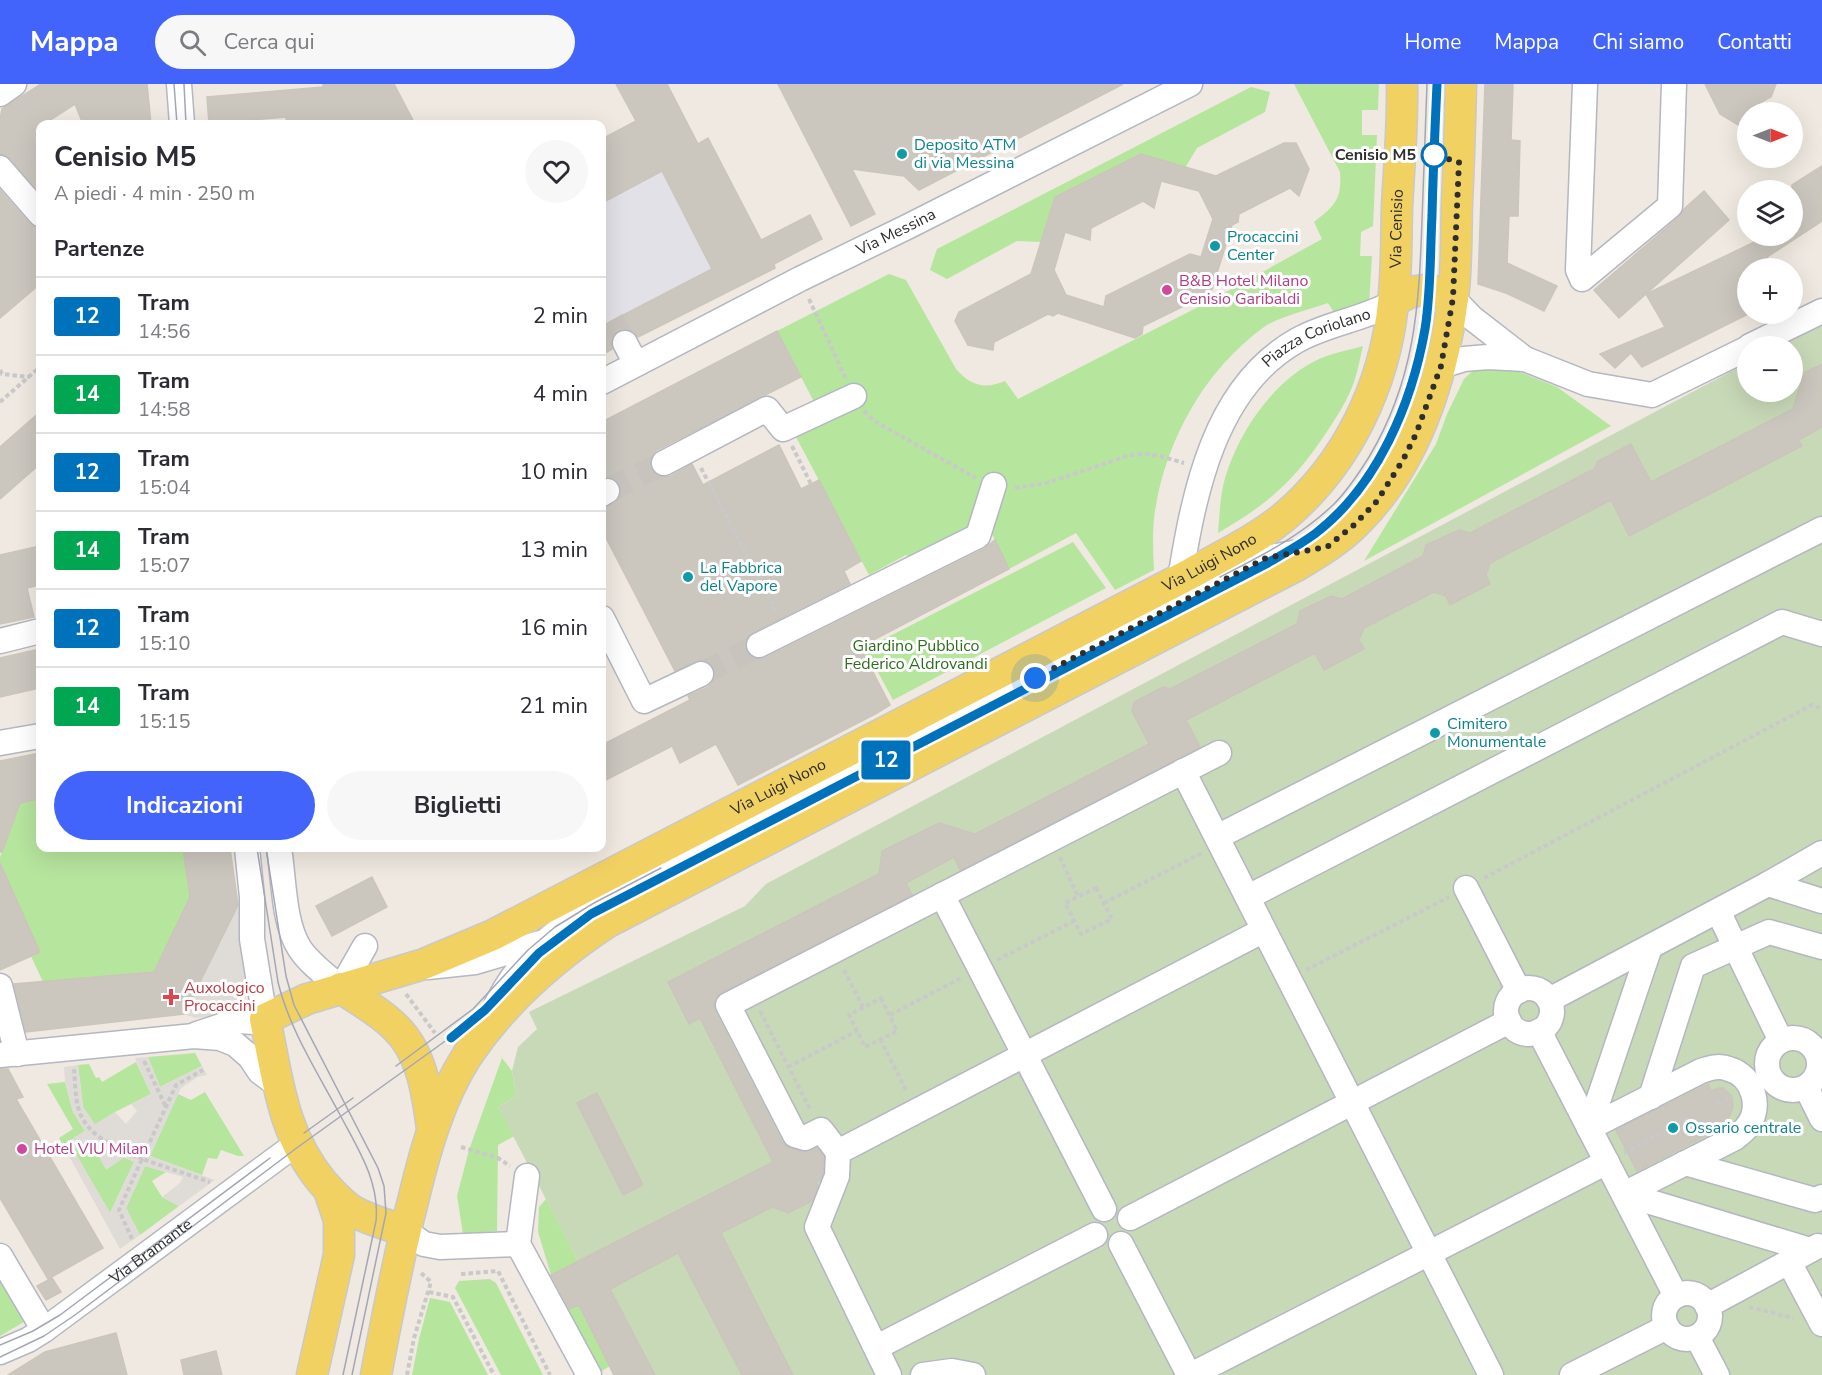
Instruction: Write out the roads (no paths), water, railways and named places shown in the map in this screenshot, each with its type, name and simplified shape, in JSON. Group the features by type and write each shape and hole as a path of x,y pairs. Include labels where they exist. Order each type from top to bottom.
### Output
{"main road":[{"name":"Via Cenisio","path":"1394,302 1402,84"},
{"path":"376,1375 405,1231 432,1131 453,1082 484,1033 525,987 554,960 608,922 1296,566 1327,547 1354,525 1377,501 1403,460 1429,404 1441,366 1453,298 1461,84"},
{"path":"1394,302 1409,292 1425,290 1440,292 1453,298"},
{"name":"Piazza Coriolano","path":"1312,491 1353,434 1367,405 1382,367 1394,302"},
{"name":"Via Luigi Nono","path":"265,1019 294,1005 341,988 404,978 493,935 1180,579 1272,526 1312,491"},
{"path":"341,988 393,1024 407,1042 424,1080 432,1131"},
{"path":"265,1019 286,1115 296,1144 312,1169 345,1205 361,1215 405,1231"},
{"path":"312,1375 339,1251 339,1220 329,1190"}],"street":[{"path":"0,94 14,84"},
{"path":"179,84 182,120"},
{"name":"Via Messina","path":"606,378 630,354 800,279 1190,84"},
{"path":"1585,84 1578,270 1582,279 1670,206 1674,84"},
{"path":"0,168 36,209"},
{"path":"1453,298 1472,318 1525,359 1588,384 1652,395 1737,353"},
{"name":"Piazza Coriolano","path":"1180,579 1202,470 1220,429 1254,375 1275,354 1298,340 1320,330 1368,315 1394,302"},
{"path":"1771,336 1822,311"},
{"path":"1441,366 1464,359 1488,357 1525,359"},
{"path":"664,463 766,409 783,429 854,396"},
{"path":"759,645 978,536 994,485"},
{"path":"1266,558 1312,491"},
{"path":"1219,841 1822,529"},
{"path":"484,1033 510,978 545,941 576,918 1266,558 1327,547"},
{"path":"1248,897 1782,622 1822,634"},
{"path":"606,626 644,701 701,674"},
{"path":"0,641 36,632"},
{"path":"0,743 36,737"},
{"path":"889,1375 817,1227 837,1176 837,1152 821,1130 805,1138 795,1135 728,1005 1219,753"},
{"path":"1183,771 1491,1375"},
{"path":"0,986 8,1055 194,1035 236,1021 255,1022 265,1019 252,944 252,897 247,852"},
{"path":"280,852 293,933 309,960 341,988 366,946"},
{"path":"1549,1000 1822,853"},
{"path":"1768,884 1822,901"},
{"path":"1466,888 1519,991"},
{"path":"942,895 1104,1209"},
{"path":"1718,910 1780,1041"},
{"path":"837,1152 1264,930"},
{"path":"1651,1096 1693,966 1769,932 1822,947"},
{"path":"404,978 475,962 545,941"},
{"path":"1589,1128 1650,947"},
{"path":"1533,988 1545,994 1549,1000 1551,1014 1549,1021 1539,1031 1526,1033 1513,1027 1509,1021 1507,1007 1509,1000 1519,991 1533,988"},
{"path":"1130,1218 1509,1021"},
{"path":"1539,1031 1589,1128 1617,1157 1624,1194 1676,1296"},
{"path":"194,1035 220,1038 235,1044 250,1057 260,1072 279,1086"},
{"path":"1804,1040 1819,1050 1817,1075 1806,1087 1790,1090 1776,1083 1751,1087 1774,1046 1780,1041 1804,1040"},
{"path":"1589,1128 1701,1071 1715,1067 1729,1069 1742,1076 1751,1087 1755,1101 1753,1116 1746,1128 1735,1137 1624,1194"},
{"path":"1806,1087 1822,1119"},
{"name":"Via Bramante","path":"0,1352 44,1330 296,1144"},
{"path":"1121,1244 1190,1375 1617,1157"},
{"path":"1685,1163 1815,1200 1822,1197"},
{"path":"527,1176 518,1244 589,1375"},
{"path":"1624,1194 1816,1247"},
{"path":"1110,1207 1122,1209 1130,1218 1132,1230 1130,1236 1121,1244 1109,1246 1098,1240 1095,1235 1093,1223 1099,1212 1104,1209 1110,1207"},
{"path":"405,1231 430,1246 449,1248 518,1244"},
{"path":"877,1347 1095,1235"},
{"path":"1713,1303 1690,1294 1676,1296 1664,1313 1666,1327 1677,1337 1683,1339 1697,1337 1707,1327 1713,1303 1816,1247"},
{"path":"0,1256 44,1330"},
{"path":"1789,1262 1811,1321"},
{"path":"1572,1375 1666,1327"},
{"path":"1697,1337 1717,1375"},
{"path":"923,1375 952,1371 974,1375"}],"tunnel":[{"path":"612,320 625,343"},
{"path":"607,491 664,463"},
{"path":"701,674 759,645"}],"tram line":[{"path":"174,84 177,120"},
{"path":"184,84 186,120"},
{"path":"1220,577 1294,536 1334,504 1349,487 1369,457 1396,400 1412,342 1419,283 1427,84"},
{"path":"0,1357 44,1336 75,1315 298,1147 462,1029 485,1010 539,953 591,914 1266,564 1316,533 1338,514 1374,467 1389,441 1401,414 1419,357 1429,293 1437,84"},
{"name":"12","path":"451,1038 485,1010 539,953 591,914 1266,564 1317,532 1334,516 1354,495 1384,449 1407,396 1425,329 1437,84"},
{"path":"258,852 278,982 283,999 304,1048 359,1150 374,1191 376,1221 343,1375"},
{"path":"267,852 286,976 294,1005 378,1168 384,1186 386,1213 352,1375"},
{"path":"396,1066 473,1009 528,950 555,927 594,903 661,868"},
{"path":"304,1133 353,1098"},
{"path":"0,1345 33,1331 60,1315 270,1158"}],"place":[{"name":"Deposito ATM di via Messina","path":"902,154"},
{"name":"Cenisio M5","path":"1434,155"},
{"name":"Procaccini Center","path":"1215,246"},
{"name":"B&B Hotel Milano Cenisio Garibaldi","path":"1167,290"},
{"name":"La Fabbrica del Vapore","path":"688,577"},
{"name":"Cimitero Monumentale","path":"1435,733"},
{"name":"Auxologico Procaccini","path":"171,997"},
{"name":"Ossario centrale","path":"1673,1128"},
{"name":"Hotel VIU Milan","path":"22,1149"}],"park label":[{"name":"Giardino Pubblico Federico Aldrovandi","path":"916,655"}]}
